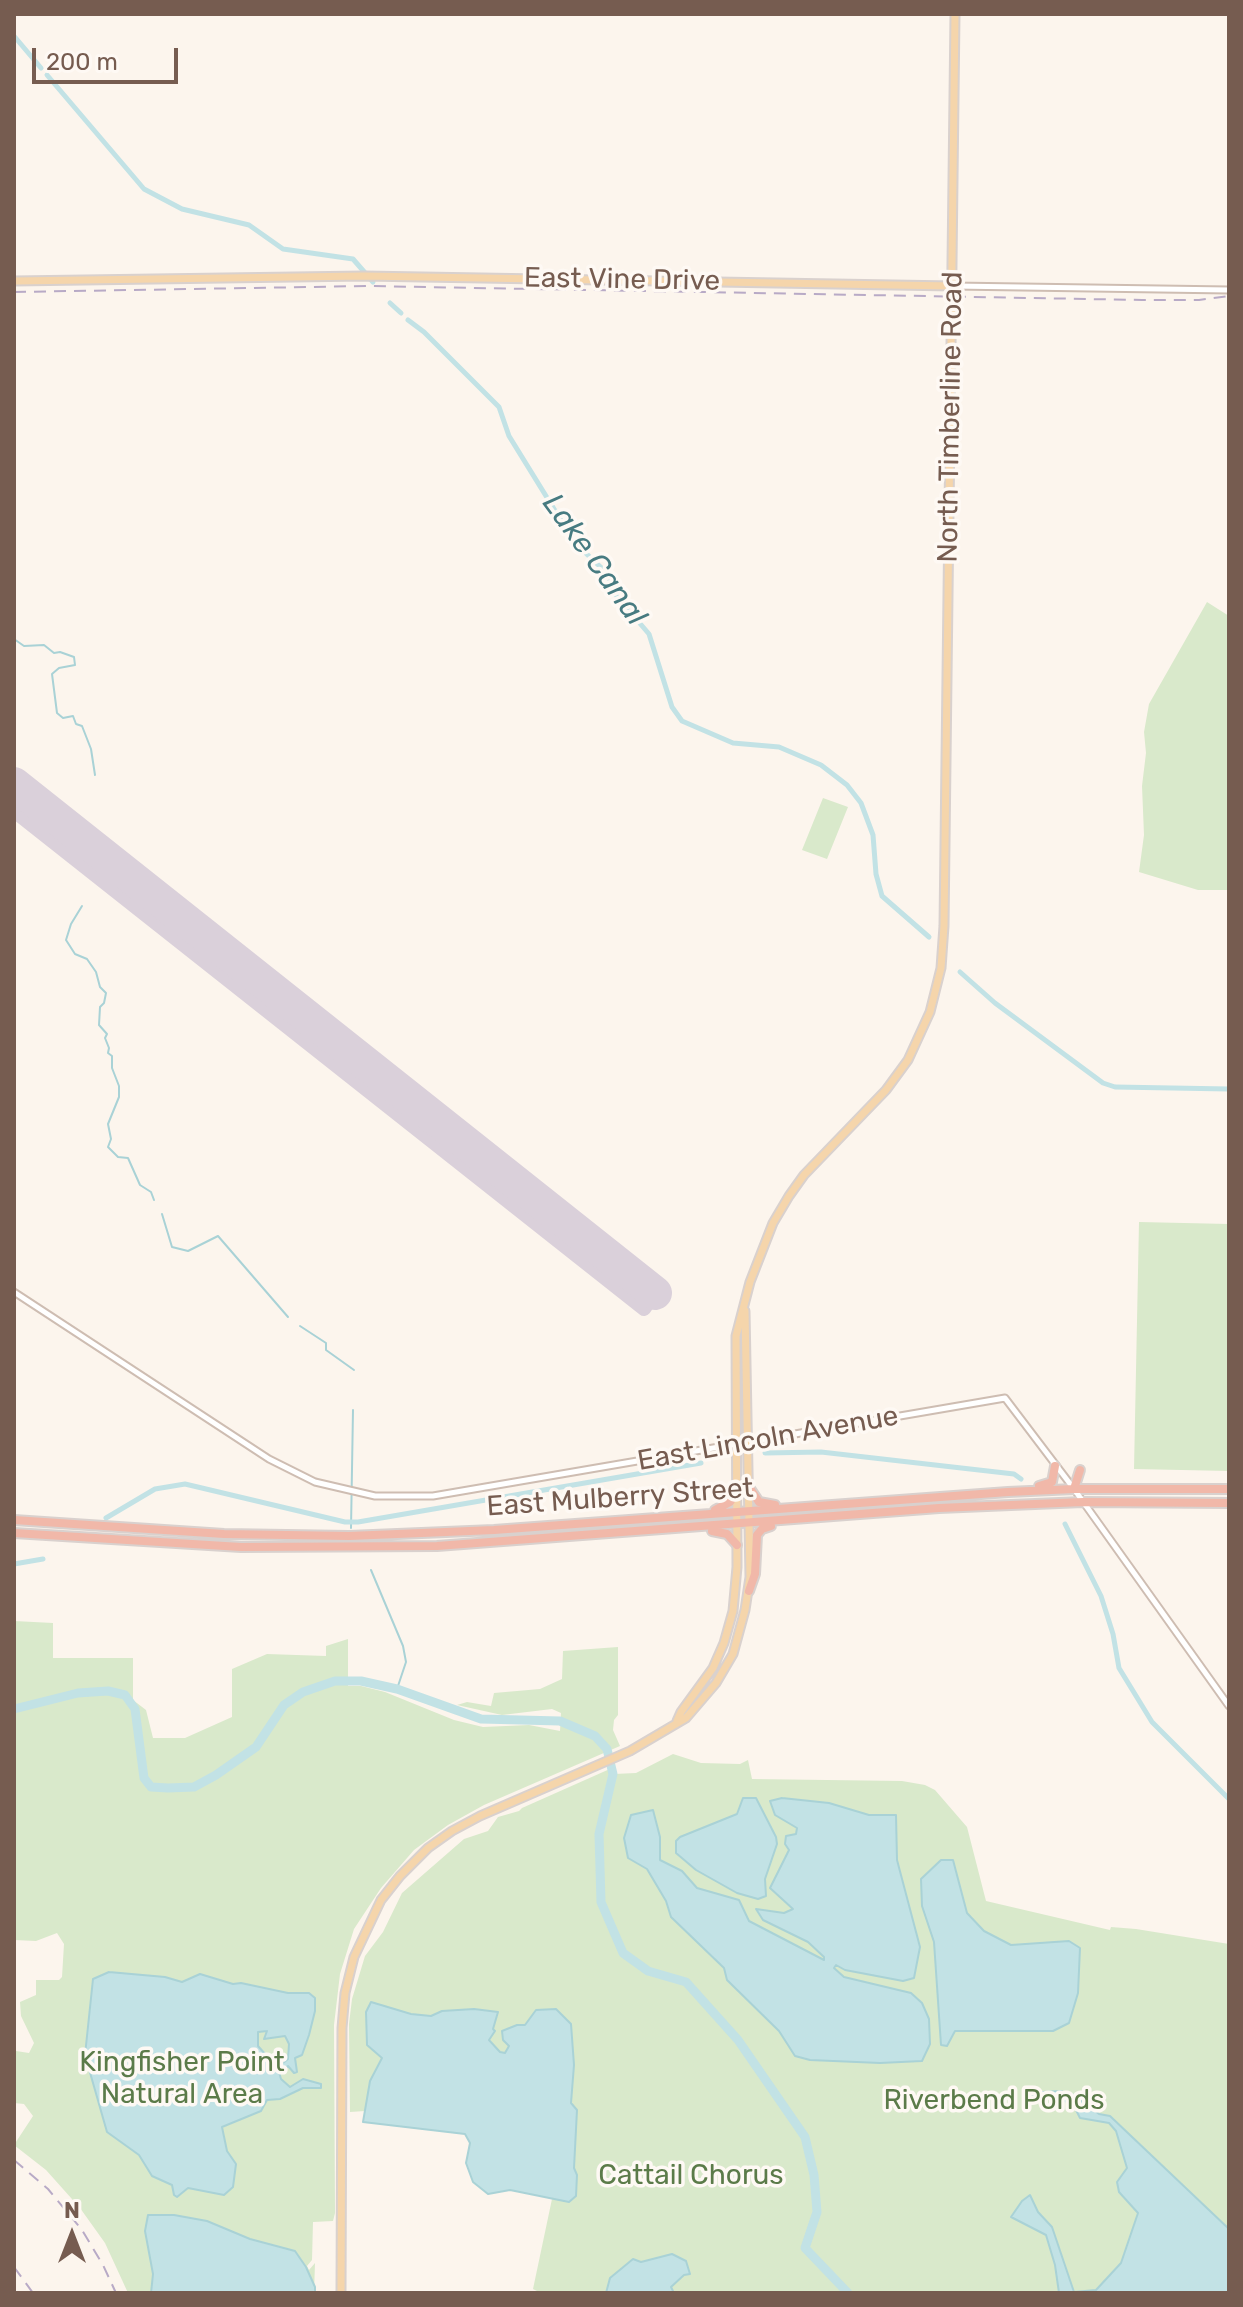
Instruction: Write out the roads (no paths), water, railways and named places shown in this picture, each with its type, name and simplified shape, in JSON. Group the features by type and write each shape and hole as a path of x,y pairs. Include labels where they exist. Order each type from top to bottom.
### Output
{"highway":[{"path":"1008,1492 1049,1484 1054,1480 1055,1466"},
{"path":"1074,1489 1080,1470"},
{"path":"749,1487 755,1499 766,1505 866,1498 883,1501"},
{"name":"East Mulberry Street","path":"14,1520 224,1534 349,1536 627,1521 1008,1492 1229,1489"},
{"path":"627,1521 654,1515 718,1509 730,1502 738,1490"},
{"name":"East Mulberry Street","path":"14,1531 241,1547 352,1548 603,1535 939,1508 1083,1502 1229,1503"},
{"path":"749,1591 755,1574 756,1537 762,1529 865,1514"},
{"path":"603,1535 621,1537 714,1531 727,1534 737,1545"}],"main road":[{"name":"North Timberline Road","path":"744,1307 750,1282 773,1223 789,1196 804,1175 886,1090 908,1060 930,1012 941,968 946,819 955,14"},
{"name":"East Vine Drive","path":"14,281 374,276 953,286"},
{"path":"341,2293 342,2028 345,1993 354,1957 381,1900 428,1848 452,1831 630,1751 686,1718 724,1670 740,1634 749,1591 744,1307"},
{"path":"677,1721 713,1668 724,1643 736,1595 736,1336 744,1307"}],"street":[{"name":"East Vine Drive","path":"953,286 1229,290"},
{"name":"East Lincoln Avenue","path":"14,1292 269,1459 315,1482 350,1492 401,1498 433,1496 1005,1398 1055,1466"},
{"path":"1055,1466 1229,1706"}],"water":[{"path":"743,1798 756,1798 776,1837 777,1844 765,1879 766,1896 758,1899 737,1893 696,1870 676,1853 676,1841 680,1837 737,1814"},
{"path":"782,1798 829,1803 869,1815 896,1815 897,1860 920,1947 914,1978 903,1981 845,1970 836,1965 834,1968 844,1977 911,1993 922,2003 929,2019 930,2044 922,2061 880,2063 810,2060 795,2056 779,2031 727,1980 724,1968 671,1917 666,1901 647,1869 628,1858 624,1838 631,1815 653,1810 660,1837 660,1860 682,1871 697,1888 739,1900 749,1921 824,1960 808,1942 763,1920 756,1909 784,1913 793,1909 770,1888 789,1850 785,1844 786,1836 796,1834 797,1828 775,1815 770,1801"},
{"path":"941,1860 953,1860 967,1913 984,1931 1011,1945 1069,1941 1080,1948 1078,1993 1069,2023 1053,2031 955,2031 947,2046 941,2045 934,1942 922,1906 921,1879"},
{"path":"109,1972 165,1977 182,1982 200,1974 233,1984 288,1993 309,1993 315,1998 315,2011 302,2055 295,2058 297,2072 294,2073 288,2066 279,2072 281,2079 290,2087 303,2079 321,2084 321,2088 303,2088 280,2099 267,2100 261,2111 222,2127 227,2151 236,2164 233,2187 224,2195 188,2188 177,2197 172,2185 152,2176 139,2155 107,2132 85,2055 93,1979","holes":["267,2031 264,2039 285,2036 289,2044 288,2059 274,2070 258,2046 258,2032"]},
{"path":"371,2002 411,2014 431,2016 442,2011 474,2009 498,2012 495,2031 489,2040 505,2053 509,2046 503,2040 502,2031 525,2025 536,2010 556,2009 571,2024 574,2065 571,2103 577,2110 576,2196 569,2202 510,2190 488,2194 473,2182 466,2163 470,2143 465,2134 363,2122 370,2081 382,2058 367,2045 366,2012"},
{"path":"1060,2091 1074,2095 1099,2114 1110,2116 1229,2229 1229,2293 1059,2293 1046,2235 1011,2217 1022,2201 1030,2195 1038,2212 1052,2227 1074,2292 1096,2290 1121,2263 1138,2213 1119,2192 1117,2182 1127,2168 1116,2131 1109,2123 1080,2118 1074,2106 1061,2099 1027,2093"},
{"path":"148,2215 174,2215 207,2221 250,2239 295,2251 306,2267 315,2293 151,2293 153,2274 145,2231"},
{"path":"672,2254 686,2261 690,2274 684,2275 671,2287 674,2293 606,2293 610,2278 633,2259 641,2262"}],"waterway":[{"name":"Lake Canal","path":"14,36 41,68"},
{"name":"Lake Canal","path":"47,75 144,189 182,209 249,225 283,249 353,259 373,282"},
{"name":"Lake Canal","path":"390,303 401,313"},
{"name":"Lake Canal","path":"408,320 499,407 509,436 575,543 608,574 614,593 649,634 672,707 682,721 733,743 779,747 821,765 847,785 861,803 873,835 876,874 882,896 929,937"},
{"path":"14,639 24,646 44,645 54,653 74,657 75,665 59,668 52,674 57,713 63,718 73,716 76,724 82,726 91,749 95,775"},
{"path":"82,906 66,940 75,954 87,959 106,993 100,1007 99,1025 107,1034 108,1053 112,1056 112,1068 119,1086 119,1097 108,1124 111,1139 108,1147 118,1157 128,1158 140,1185 151,1192 154,1200"},
{"name":"Lake Canal","path":"960,972 995,1003 1103,1083 1115,1087 1229,1089"},
{"path":"162,1214 172,1247 188,1251 218,1236 288,1317"},
{"path":"300,1326 326,1343 326,1350 354,1370"},
{"path":"351,1528 353,1410"},
{"path":"765,1453 821,1452 1014,1474 1021,1479"},
{"path":"106,1518 155,1489 185,1484 345,1522 358,1522 701,1463"},
{"path":"1065,1524 1101,1596 1113,1634 1119,1668 1152,1722 1229,1799"},
{"path":"14,1564 43,1559"},
{"path":"371,1570 403,1646 406,1662 397,1689"},
{"path":"14,1709 78,1693 108,1691 125,1695 135,1709 144,1778 151,1787 168,1788 194,1787 216,1775 256,1747 284,1705 303,1692 335,1681 361,1681 397,1689 481,1719 560,1721 595,1736 607,1749 613,1774 599,1834 601,1902 623,1953 648,1971 686,1982 738,2040 805,2137 814,2175 817,2212 805,2248 848,2293"}],"railway":[{"path":"14,292 368,286 1142,300 1199,300 1229,296"},
{"path":"14,2160 48,2189 82,2230 116,2293"},
{"path":"14,2267 33,2293"}],"park label":[{"name":"Kingfisher Point Natural Area","path":"182,2079"},
{"name":"Riverbend Ponds","path":"994,2101"},
{"name":"Cattail Chorus","path":"691,2176"}]}
